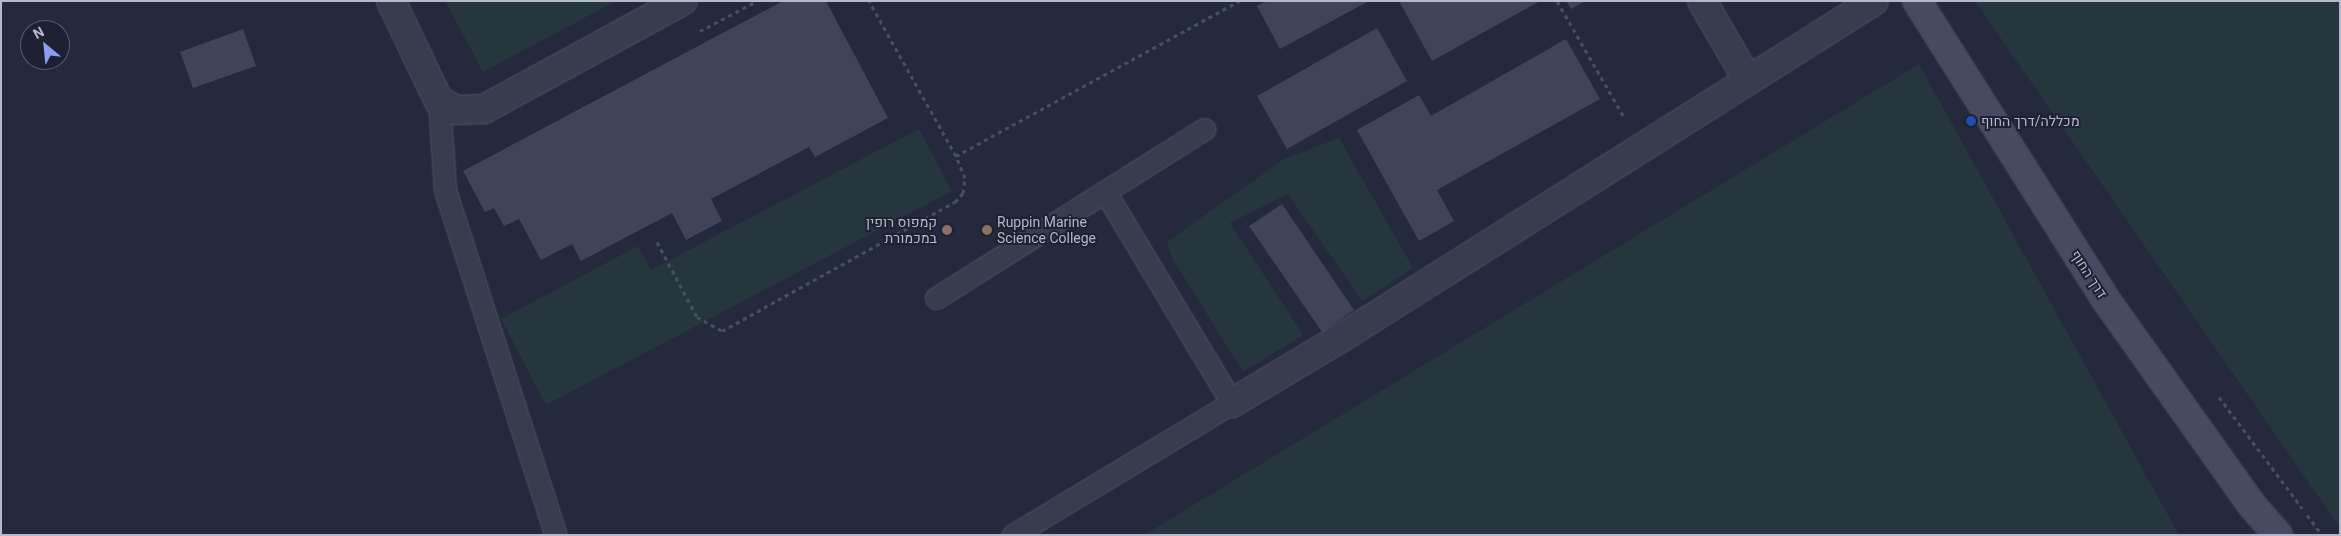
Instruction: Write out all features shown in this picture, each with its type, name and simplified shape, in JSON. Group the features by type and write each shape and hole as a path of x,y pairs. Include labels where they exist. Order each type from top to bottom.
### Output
{"main road":[{"name":"דרך החוף","path":"1917,1 2106,300 2244,496 2278,535"}],"street":[{"path":"391,1 439,101 457,110 484,108 682,1"},
{"path":"1702,1 1748,80"},
{"path":"1232,403 1344,336 1874,1"}],"lane":[{"path":"439,101 445,190 556,535"},
{"path":"936,298 1204,129"},
{"path":"1013,535 1232,403 1105,192"}],"path":[{"path":"657,242 697,317 722,331 955,202 963,193 965,178 956,156 869,1"},
{"path":"956,156 1239,1"},
{"path":"1557,1 1641,148"}],"shaded area":[{"path":"445,1 616,1 483,72"},
{"path":"1975,1 2340,1 2340,528"},
{"path":"1919,64 2179,535 1144,535"},
{"path":"919,129 952,191 546,405 501,319 638,246 651,270"},
{"path":"1339,138 1413,268 1362,301 1288,194 1230,223 1303,335 1243,372 1171,256 1167,242 1284,159"}],"building":[{"path":"783,1 826,1 888,118 815,157 809,147 711,199 722,221 686,240 672,213 581,261 572,244 541,260 519,219 504,226 494,208 485,212 463,171"},
{"path":"1267,1 1369,1 1280,49 1257,6"},
{"path":"1399,1 1540,1 1432,61"},
{"path":"1566,1 1585,1 1571,9"},
{"path":"1377,28 1407,81 1287,149 1257,96"},
{"path":"243,29 256,66 193,88 180,52"},
{"path":"1566,39 1600,99 1437,190 1454,221 1419,241 1357,130 1419,95 1431,116"},
{"path":"1282,204 1354,310 1322,332 1249,226"}],"place":[{"name":"מכללה/דרך החוף","path":"1971,121"},
{"name":"קמפוס רופין במכמורת","path":"947,230"},
{"name":"Ruppin Marine Science College","path":"987,230"}]}
